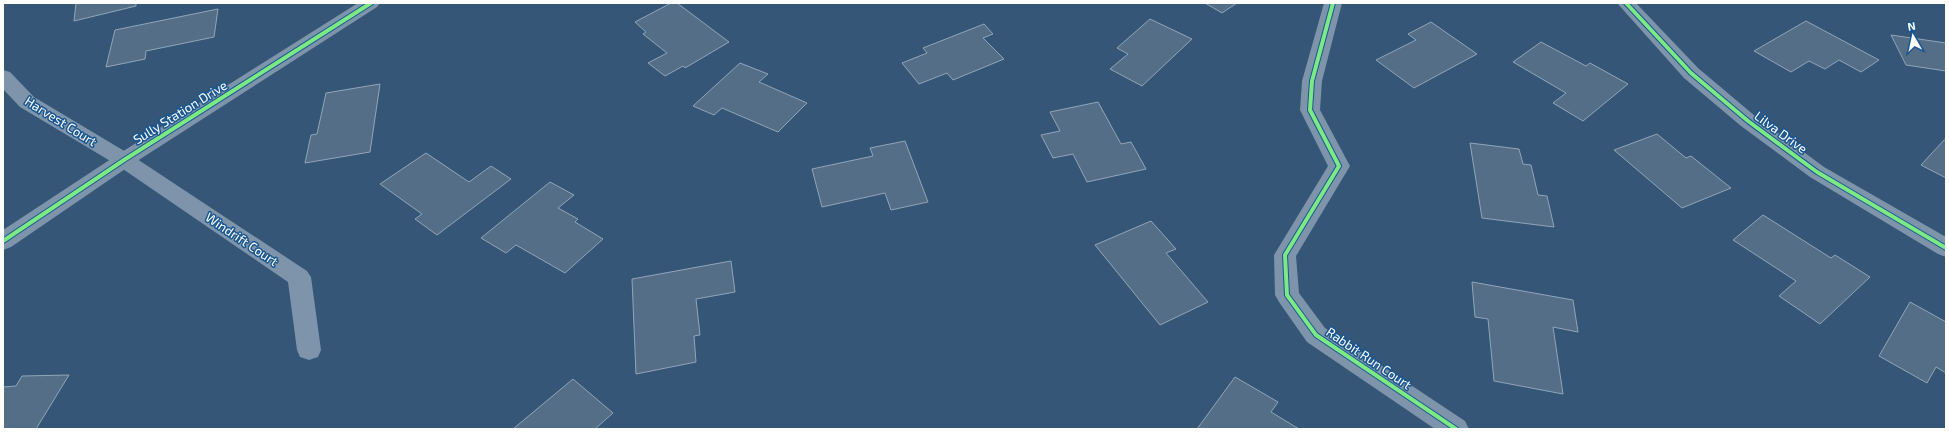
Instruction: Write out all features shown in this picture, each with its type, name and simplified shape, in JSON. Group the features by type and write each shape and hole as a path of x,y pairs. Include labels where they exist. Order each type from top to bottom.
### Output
{"street":[{"name":"Sully Station Drive","path":"3,241 124,160 370,3"},
{"name":"Rabbit Run Court","path":"1333,3 1312,81 1310,110 1339,166 1285,255 1287,295 1316,335 1456,429"},
{"name":"Lilva Drive","path":"1626,3 1691,73 1748,121 1817,172 1946,248"},
{"name":"Harvest Court","path":"3,77 26,102 124,160"},
{"name":"Windrift Court","path":"124,160 299,277 309,350"}],"building":[{"path":"76,3 136,3 136,6 74,21"},
{"path":"671,3 677,3 729,42 685,68 683,66 665,76 648,63 667,53 643,34 646,32 635,22"},
{"path":"1205,3 1237,3 1222,13"},
{"path":"218,9 214,37 146,51 145,59 106,67 115,30"},
{"path":"1150,19 1192,39 1142,86 1110,69 1128,54 1117,48"},
{"path":"1806,21 1879,60 1861,72 1839,60 1825,69 1809,61 1791,72 1754,51"},
{"path":"1431,22 1477,54 1414,88 1376,60 1416,40 1408,34"},
{"path":"984,24 993,34 983,38 1004,59 953,80 947,73 919,84 902,63 927,53 923,48"},
{"path":"1891,35 1946,43 1946,71 1906,65"},
{"path":"1541,42 1586,66 1590,63 1628,84 1583,121 1553,103 1566,93 1513,62"},
{"path":"740,63 768,74 759,82 807,103 778,132 722,108 714,115 693,106"},
{"path":"380,84 370,152 305,163 311,135 317,134 326,93"},
{"path":"1098,102 1121,144 1131,142 1146,169 1087,182 1073,154 1053,158 1041,135 1060,131 1050,112"},
{"path":"1657,134 1686,158 1691,156 1731,188 1682,208 1614,150"},
{"path":"1946,139 1946,178 1921,165"},
{"path":"905,141 928,202 891,210 885,193 822,207 812,169 873,156 870,148"},
{"path":"1470,143 1519,149 1523,164 1531,165 1538,195 1547,196 1554,227 1482,218"},
{"path":"426,153 469,182 491,166 511,179 437,235 415,219 422,214 380,184"},
{"path":"550,182 574,195 558,208 578,219 575,222 603,239 565,273 516,245 506,253 481,238"},
{"path":"1763,215 1831,258 1835,255 1870,277 1820,324 1779,296 1796,281 1733,240"},
{"path":"1151,221 1176,249 1166,253 1208,302 1160,325 1095,245"},
{"path":"731,261 735,292 696,299 700,335 694,336 696,362 636,374 632,279"},
{"path":"1472,282 1573,300 1578,332 1553,327 1563,394 1494,381 1488,319 1475,317"},
{"path":"1910,302 1946,322 1946,373 1936,367 1927,383 1879,356"},
{"path":"69,375 36,429 3,429 3,387 16,386 22,376"},
{"path":"1235,377 1278,402 1271,412 1299,429 1197,429"},
{"path":"573,379 613,413 595,429 513,429"}],"cycle path":[{"path":"3,241 124,160 371,3"},
{"path":"1333,3 1312,81 1310,110 1339,166 1285,255 1287,295 1316,335 1456,429"},
{"path":"1626,3 1691,73 1748,121 1817,172 1946,248"}]}
